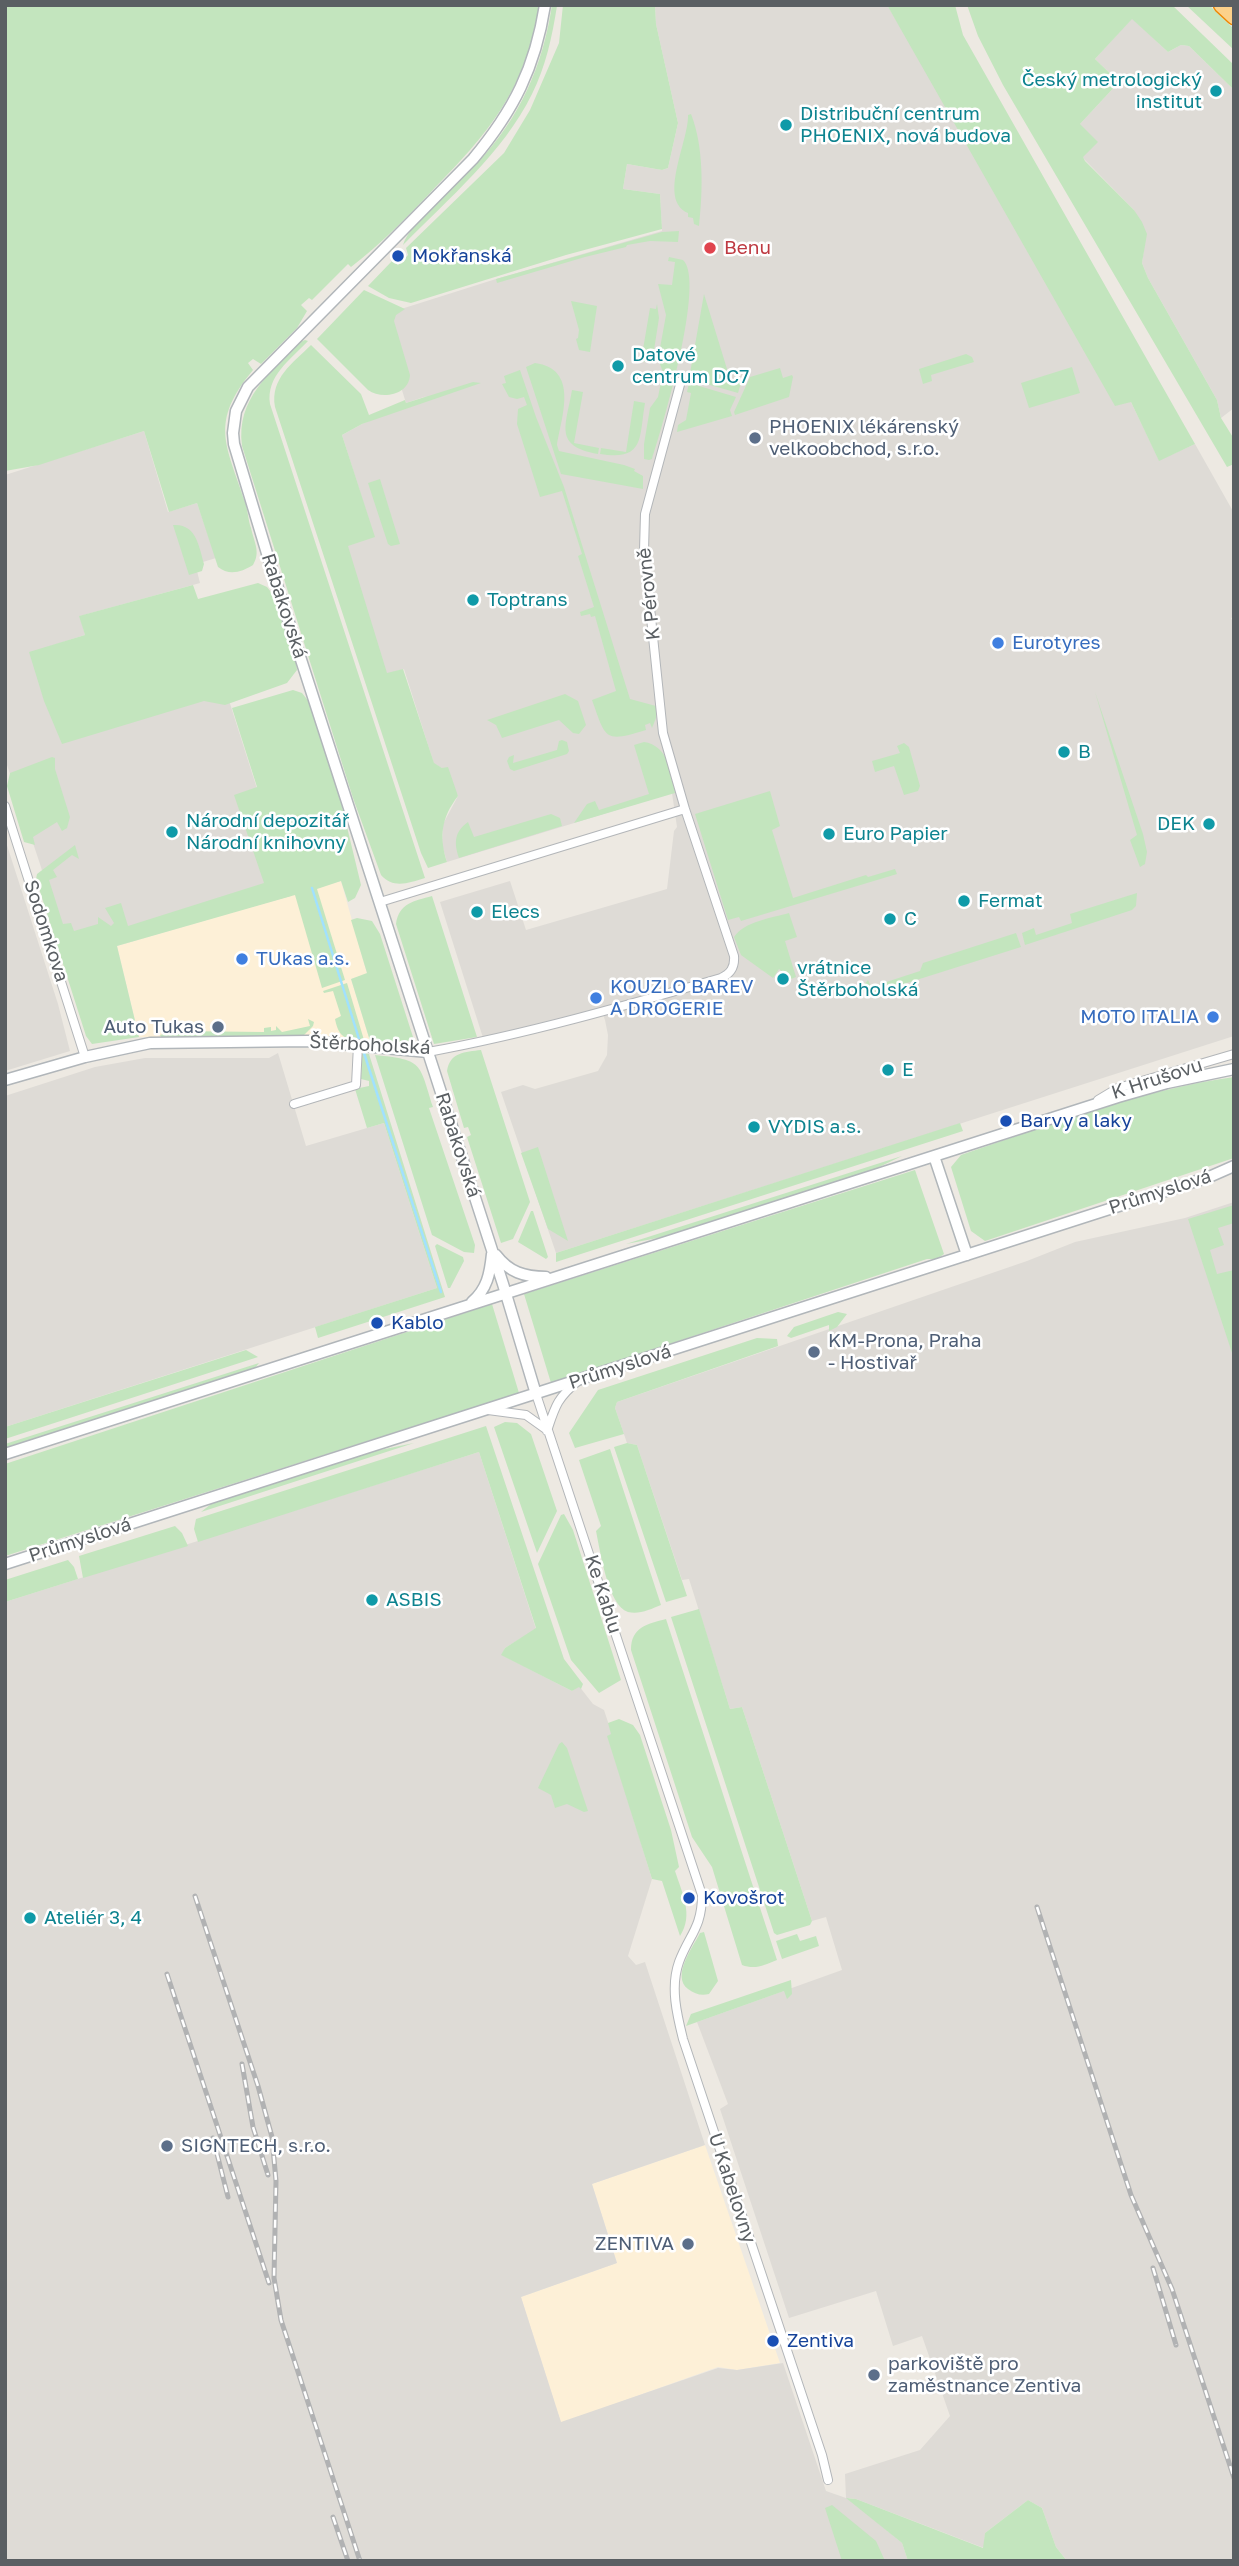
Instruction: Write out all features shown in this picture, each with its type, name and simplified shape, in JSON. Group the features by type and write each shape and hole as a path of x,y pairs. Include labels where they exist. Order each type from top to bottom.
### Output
{"highway":[{"path":"1221,5 1234,17"}],"main road":[{"name":"Rabakovská","path":"506,1293 241,469 234,444 233,422 239,402 255,380 491,138 508,114 529,72 540,40 545,5"},
{"name":"Štěrboholská","path":"5,1080 85,1057 150,1043 290,1041 428,1052"},
{"path":"5,1454 1082,1109 1167,1083 1234,1069"},
{"path":"934,1156 967,1255"},
{"name":"Průmyslová","path":"5,1564 1234,1168"},
{"path":"492,1250 501,1262 518,1273 558,1277"},
{"path":"467,1306 486,1285 492,1250"},
{"name":"Ke Kablu","path":"506,1293 536,1394"}],"street":[{"name":"K Pérovně","path":"681,381 645,514 643,533 663,733 734,956 733,968 729,974"},
{"name":"Sodomkova","path":"5,806 85,1057"},
{"path":"380,902 685,809"},
{"name":"Štěrboholská","path":"428,1052 602,1012 729,974"},
{"path":"294,1104 356,1085 358,1045"},
{"name":"K Hrušovu","path":"1082,1109 1118,1088 1234,1054"},
{"path":"485,1410 512,1411 526,1415 547,1431 557,1402 578,1381"},
{"name":"Ke Kablu","path":"536,1394 702,1895"},
{"name":"U Kabelovny","path":"702,1895 702,1912 698,1926 678,1966 675,2009 828,2480"}],"shaded area":[{"path":"655,5 887,5 1131,402 1159,460 1195,444 1234,513 1234,617 1231,618 1234,624 1234,1036 556,1253 501,1092 523,1085 535,1089 598,1071 607,1055 608,1035 605,1020 602,1012 484,1041 440,902 510,881 526,930 667,889 674,831 677,827 672,793 447,862 442,845 443,824 458,796 442,768 434,764 404,669 380,676 338,541 372,530 342,435 427,396 406,403 379,316 662,231 660,194 623,189 627,164 662,170 668,168 678,123 656,24"},
{"path":"1132,18 1168,52 1181,45 1189,46 1234,90 1234,408 1221,418 1217,400 1148,278 1142,263 1144,249 1134,210 1083,158 1079,125 1119,82 1095,59"},
{"path":"144,431 168,512 197,503 216,558 203,562 197,571 200,583 80,616 85,635 29,653 214,653 291,896 66,958 41,867 5,759 5,475"},
{"path":"5,839 58,1004 70,1051 5,1071"},
{"name":"TUkas a.s.","path":"341,881 367,974 351,979 370,1041 317,1036 139,1037 117,946"},
{"path":"278,1053 306,1146 384,1123 437,1288 5,1427 5,1096 95,1067 145,1058 269,1058"},
{"path":"1234,1202 1234,2561 1067,2561 1056,2547 1042,2508 1028,2500 985,2533 984,2548 848,2498 902,2543 908,2561 5,2561 5,1602 479,1452 536,1629 505,1648 502,1655 572,1691 579,1686 593,1704 604,1710 612,1734 608,1736 652,1879 628,1956 636,1965 645,1962 705,2145 592,2184 617,2263 521,2297 561,2422 718,2368 737,2370 783,2363 826,2491 846,2498 845,2474 920,2450 950,2416 922,2336 893,2346 876,2291 789,2318 720,2109 728,2104 697,2022 842,1970 826,1917 812,1921 742,1707 730,1709 689,1579 682,1580 637,1445 627,1443 615,1408 617,1402 1027,1261 1075,1242 1185,1218"},
{"path":"705,2145 780,2363 737,2370 718,2367 561,2423 521,2297 617,2263 592,2184"}],"green space":[{"path":"5,5 539,5 533,36 514,87 487,130 392,232 351,267 348,264 312,300 309,298 301,305 307,311 297,328 261,364 253,359 248,363 253,370 231,405 225,434 256,547 253,565 244,570 231,572 218,567 197,503 169,512 144,431 39,465 5,471"},
{"path":"552,5 557,6 545,62 520,116 474,174 403,245 415,225 478,162 506,127 536,69"},
{"path":"563,5 655,5 656,24 678,123 668,168 662,170 627,164 623,189 660,194 662,229 566,255 411,303 389,298 368,286 392,261 398,265 408,255 406,248 504,153 530,110 559,43"},
{"path":"887,5 955,5 963,35 1195,444 1159,461 1131,402 1115,406"},
{"path":"967,5 1172,5 1234,65 1234,90 1189,46 1181,45 1168,52 1132,19 1095,59 1119,82 1080,124 1098,142 1083,157 1085,161 1134,210 1142,222 1147,234 1142,263 1217,400 1221,418 1234,439 1234,464 1227,467 1003,85 978,36"},
{"path":"1186,5 1209,5 1234,29 1234,50"},
{"path":"691,114 698,140 701,169 699,226 694,224 693,218 688,217 688,213 679,206 675,196 677,169 688,115"},
{"path":"679,231 678,242 650,241 627,245 497,283 496,279 662,232"},
{"path":"669,257 683,260 689,273 689,296 680,356 652,459 649,460 644,459 644,444 650,408 658,397 663,372 658,359 666,315 658,284 672,285 675,262 668,261"},
{"path":"364,290 405,309 396,315 394,321 410,375 405,387 394,394 380,395 368,390 317,339"},
{"path":"704,294 731,382 742,380 738,393 689,379"},
{"path":"571,301 597,306 590,352 579,350 576,339 579,330"},
{"path":"657,304 659,318 652,363 641,361 650,308 656,309"},
{"path":"305,340 308,341 276,377 270,394 270,404 425,878 407,883 391,882 381,875 353,798 242,446 244,414 250,400 267,376"},
{"path":"311,345 361,394 369,415 405,400 406,403 473,382 481,383 362,424 342,435 375,537 348,546 387,673 403,669 434,763 442,768 448,767 458,796 448,812 443,828 447,862 428,868 275,407 274,397 279,379"},
{"path":"966,354 972,357 974,362 931,375 932,381 923,384 919,369"},
{"path":"535,363 549,367 558,374 563,384 564,407 557,445 559,451 635,469 634,471 643,476 643,489 561,474 526,367"},
{"path":"1072,367 1080,393 1029,408 1021,383"},
{"path":"780,368 783,378 793,377 789,397 735,415 750,377"},
{"path":"520,370 564,487 630,699 656,706 656,718 652,728 650,723 645,725 646,730 614,737 604,730 600,723 592,700 616,691 595,616 581,616 580,612 594,607 578,556 582,554 562,491 540,497 517,424 518,409 527,405 524,397 509,397 502,384 506,383 504,376"},
{"path":"689,383 736,397 730,410 732,416 677,432 678,425 686,420 691,393 687,392"},
{"path":"572,390 583,392 574,443 599,448 598,454 574,446 568,440 566,424"},
{"path":"634,401 645,403 637,444 625,454 600,454 601,448 626,452"},
{"path":"380,479 400,544 388,544 368,483"},
{"path":"173,525 181,525 192,532 204,564 202,571 189,575"},
{"path":"258,583 271,592 296,660 297,670 287,683 225,705 204,701 62,744 44,701 29,652 85,635 79,616 193,585 198,599"},
{"path":"293,690 302,693 310,703 341,802 361,885 355,898 348,902 341,881 317,889 345,980 322,988 295,895 117,946 139,1037 92,1044 86,1036 36,879 37,874 75,845 79,859 72,855 53,870 57,877 49,880 63,924 71,923 74,931 98,924 98,917 111,926 114,923 105,908 121,903 128,926 264,883 234,795 257,787 232,708"},
{"path":"1095,692 1143,834 1147,852 1145,864 1140,867 1130,840 1137,835"},
{"path":"565,694 578,701 586,725 579,734 573,733 559,720 502,738 496,725 487,720"},
{"path":"559,741 567,742 567,754 514,771 510,769 507,761 509,757 514,755 513,763 557,750"},
{"path":"644,742 652,744 664,754 671,769 675,793 574,823 587,804 595,801 599,810 649,794 634,745"},
{"path":"904,743 909,747 920,786 918,791 904,795 894,766 875,772 872,761 900,753 897,746"},
{"path":"55,758 55,769 70,817 67,828 62,831 57,822 33,837 35,845 24,842 7,786 10,773"},
{"path":"770,791 780,826 772,830 793,898 866,875 868,877 895,869 897,874 741,921 739,917 728,920 695,814"},
{"path":"551,814 560,818 562,826 459,858 456,838 468,822 474,837"},
{"path":"1137,893 1136,906 1132,910 1025,945 1022,933 1034,928 1036,935 1072,923 1070,914"},
{"path":"432,896 477,1037 434,1044 396,924 404,907"},
{"path":"789,913 797,937 785,941 796,977 791,979 779,969 773,978 741,955 734,937 745,927"},
{"path":"357,918 372,921 380,934 413,1037 407,1044 370,1041 351,979 367,973 351,920"},
{"path":"1016,933 1021,947 872,994 864,993 862,987 868,980 871,987 920,971 923,963"},
{"path":"347,983 364,1040 344,1037 341,1034 335,1019 341,1016 333,991 323,991"},
{"path":"308,1019 314,1022 313,1026 303,1036 160,1035 176,1031 264,1032 264,1028 271,1027 271,1031 276,1030 276,1026 282,1032 310,1026"},
{"path":"481,1050 530,1202 513,1239 501,1243 467,1137 471,1135 468,1127 464,1128 447,1071 455,1057"},
{"path":"362,1053 369,1054 445,1297 318,1338 315,1327 437,1288 384,1123 367,1128 355,1089 369,1086 369,1081 361,1079"},
{"path":"375,1055 411,1062 421,1072 433,1107 429,1108 475,1245 474,1253 464,1252 432,1235"},
{"path":"1234,1077 1234,1158 985,1241 971,1231 951,1167 961,1155 1130,1099"},
{"path":"960,1123 963,1131 556,1262 556,1253"},
{"path":"538,1147 568,1241 548,1229 521,1153"},
{"path":"902,1156 873,1170 663,1237 626,1244"},
{"path":"915,1170 944,1254 937,1259 927,1259 551,1383 524,1294"},
{"path":"1234,1205 1234,1223 1218,1228 1224,1245 1210,1250 1217,1274 1234,1270 1234,1359 1188,1219"},
{"path":"531,1211 548,1257 546,1259 518,1242"},
{"path":"437,1244 463,1257 464,1261 450,1288 435,1246"},
{"path":"492,1304 519,1393 5,1556 5,1464"},
{"path":"838,1312 847,1314 837,1327 829,1331 829,1325 791,1338 787,1336 794,1327"},
{"path":"757,1338 777,1339 778,1346 617,1402 615,1408 624,1434 575,1448 569,1433 598,1390"},
{"path":"246,1350 258,1357 5,1439 5,1427"},
{"path":"259,1363 255,1368 5,1448 5,1444"},
{"path":"505,1422 517,1423 531,1434 557,1511 537,1553 494,1427"},
{"path":"486,1426 564,1659 583,1684 581,1689 579,1687 572,1691 501,1655 505,1648 536,1628 479,1452 198,1542 194,1529 196,1519"},
{"path":"414,1443 201,1512 211,1504 375,1451"},
{"path":"627,1443 637,1445 687,1596 666,1602 614,1447"},
{"path":"610,1449 661,1605 641,1612 632,1613 621,1608 610,1589 596,1531 601,1526 579,1460"},
{"path":"564,1514 573,1530 621,1680 599,1693 571,1660 538,1564 561,1515"},
{"path":"175,1526 188,1546 83,1578 79,1556"},
{"path":"68,1560 78,1579 5,1602 5,1580"},
{"path":"699,1609 730,1709 742,1707 812,1921 810,1925 777,1935 774,1933 671,1617"},
{"path":"666,1619 777,1960 764,1965 742,1965 712,1867 692,1837 631,1650 637,1631"},
{"path":"619,1719 633,1725 640,1735 671,1830 679,1867 675,1871 686,1912 680,1936 662,1881 652,1879 607,1736 611,1734 608,1723"},
{"path":"562,1742 567,1748 588,1811 584,1812 567,1804 555,1808 551,1795 538,1788"},
{"path":"704,1932 718,1981 709,1994 703,1995 688,1989 683,1983 682,1969 700,1933"},
{"path":"797,1934 800,1941 816,1936 819,1946 782,1959 776,1941"},
{"path":"791,1980 792,1994 787,1999 784,1991 686,2026 691,2014"},
{"path":"846,2498 856,2499 983,2548 985,2533 1028,2500 1042,2508 1056,2547 1067,2561 908,2561 902,2543"},
{"path":"832,2505 876,2541 885,2561 842,2561 825,2508"}],"waterway":[{"path":"312,888 359,1039"},
{"path":"364,1053 441,1292"}],"railway":[{"path":"195,1896 258,2086 272,2137 276,2181 274,2278 281,2320 360,2561"},
{"path":"1037,1907 1131,2195 1172,2289 1234,2478"},
{"path":"167,1974 269,2283"},
{"path":"242,2064 253,2127 268,2175"},
{"path":"213,2138 228,2197"},
{"path":"1153,2268 1176,2345"},
{"path":"333,2517 348,2561"}],"place":[{"name":"Český metrologický institut","path":"1216,91"},
{"name":"Distribuční centrum PHOENIX, nová budova","path":"786,125"},
{"name":"Benu","path":"710,248"},
{"name":"Mokřanská","path":"398,256"},
{"name":"Datové centrum DC7","path":"618,366"},
{"name":"PHOENIX lékárenský velkoobchod, s.r.o.","path":"755,438"},
{"name":"Toptrans","path":"473,600"},
{"name":"Eurotyres","path":"998,643"},
{"name":"B","path":"1064,752"},
{"name":"DEK","path":"1209,824"},
{"name":"Národní depozitář Národní knihovny","path":"172,832"},
{"name":"Euro Papier","path":"829,834"},
{"name":"Fermat","path":"964,901"},
{"name":"Elecs","path":"477,912"},
{"name":"C","path":"890,919"},
{"name":"TUkas a.s.","path":"242,959"},
{"name":"vrátnice Štěrboholská","path":"783,979"},
{"name":"KOUZLO BAREV A DROGERIE","path":"596,998"},
{"name":"MOTO ITALIA","path":"1213,1017"},
{"name":"Auto Tukas","path":"218,1027"},
{"name":"E","path":"888,1070"},
{"name":"Barvy a laky","path":"1006,1121"},
{"name":"VYDIS a.s.","path":"754,1127"},
{"name":"Kablo","path":"377,1323"},
{"name":"KM-Prona, Praha - Hostivař","path":"814,1352"},
{"name":"ASBIS","path":"372,1600"},
{"name":"Kovošrot","path":"689,1898"},
{"name":"Ateliér 3, 4","path":"30,1918"},
{"name":"SIGNTECH, s.r.o.","path":"167,2146"},
{"name":"ZENTIVA","path":"688,2244"},
{"name":"Zentiva","path":"773,2341"},
{"name":"parkoviště pro zaměstnance Zentiva","path":"874,2375"}]}
